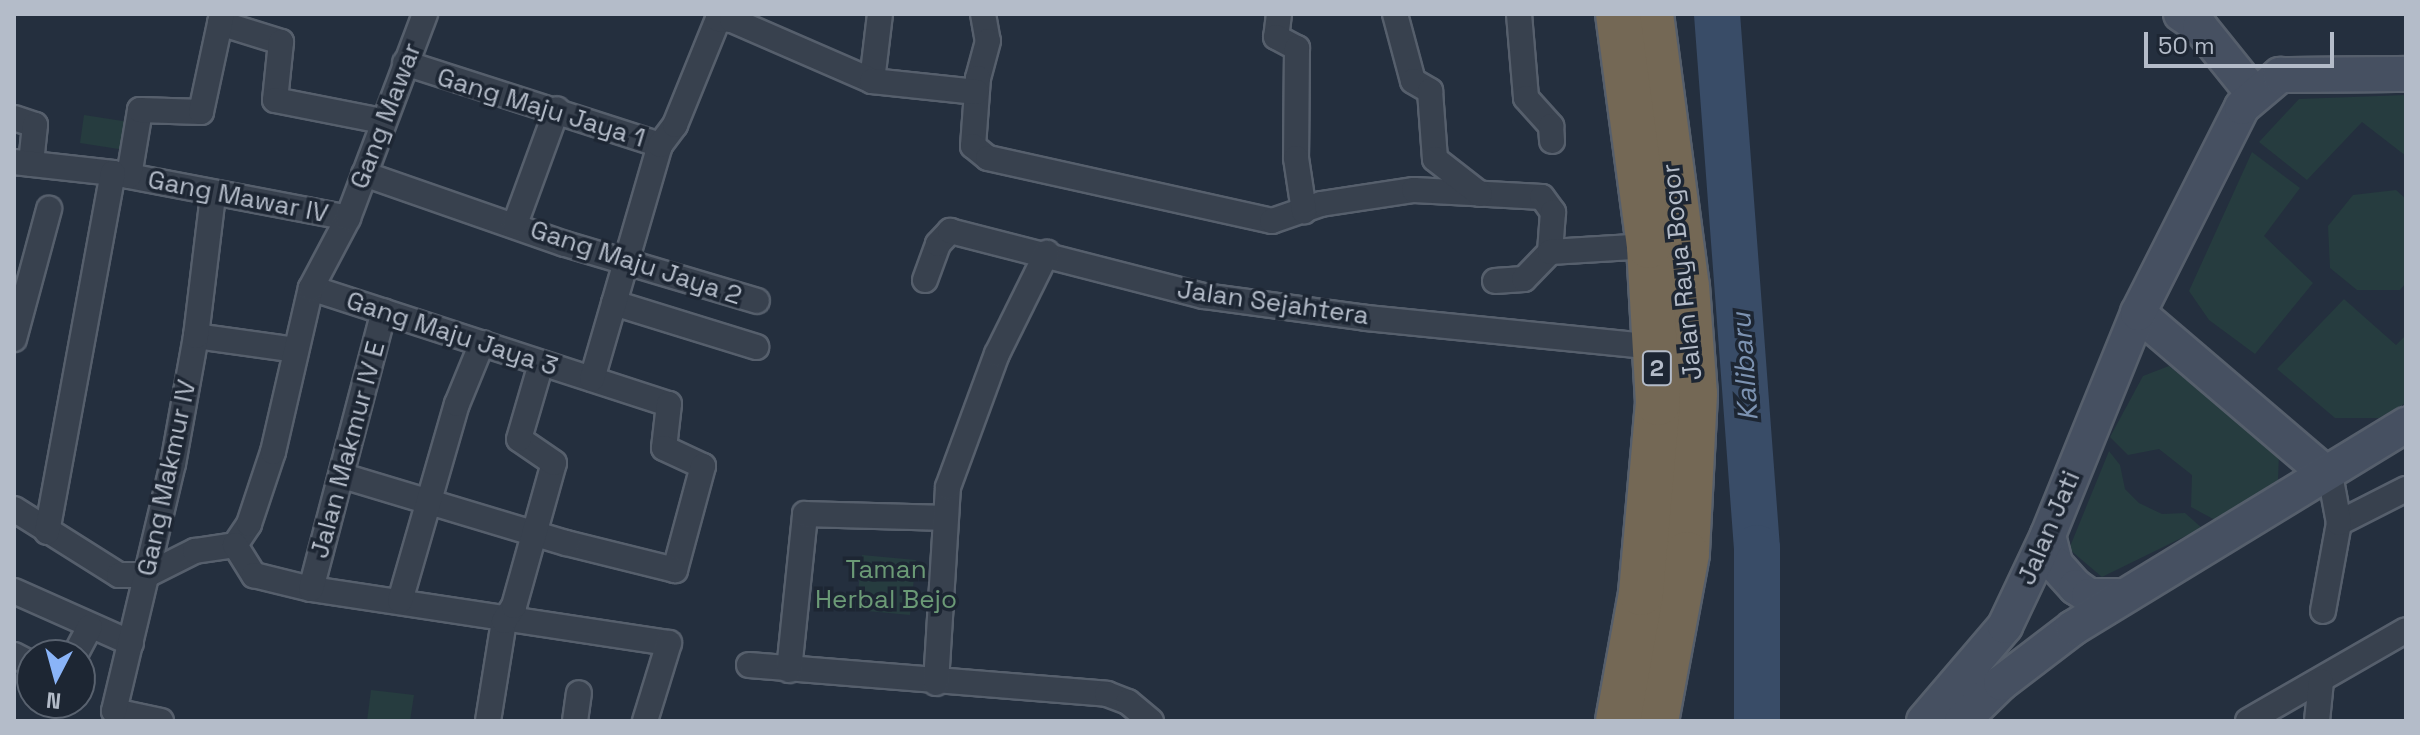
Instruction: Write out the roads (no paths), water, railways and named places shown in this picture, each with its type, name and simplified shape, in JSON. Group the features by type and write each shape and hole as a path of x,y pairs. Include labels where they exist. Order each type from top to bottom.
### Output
{"highway":[{"name":"Jalan Raya Bogor","path":"1618,14 1649,246 1657,347 1650,513 1618,721"},
{"name":"Jalan Raya Bogor","path":"1651,14 1686,273 1695,394 1687,554 1656,721"},
{"path":"1668,662 1681,721"}],"main road":[{"path":"2181,14 2200,27 2253,93 2280,75 2406,74"},
{"name":"Jalan Jati","path":"1924,721 2005,626 2048,535 2138,313 2253,93"},
{"path":"2138,313 2326,470"},
{"path":"1962,721 2026,662 2121,596 2326,470 2406,425"},
{"path":"2048,535 2055,564 2076,587 2089,596 2121,596"}],"street":[{"name":"Gang Mawar","path":"348,218 382,121 425,14"},
{"path":"880,14 872,81 976,92"},
{"path":"983,14 988,41 976,92 973,146 997,162 1147,191 1224,212 1272,221 1304,211 1414,190 1542,197 1553,212 1550,252 1524,279 1495,281"},
{"path":"1279,14 1276,37 1297,48 1296,158 1304,211"},
{"path":"1395,14 1413,81 1430,91 1435,159 1480,194"},
{"path":"1519,14 1526,98 1551,126 1552,141"},
{"path":"220,16 278,38 275,100 382,121"},
{"name":"Gang Mawar IV","path":"121,174 140,110 194,114 202,108 220,16"},
{"name":"Gang Maju Jaya 1","path":"405,63 461,85 557,109 660,145 675,125 718,19 732,20 872,81"},
{"name":"Gang Maju Jaya 2","path":"515,224 557,109"},
{"path":"14,118 35,125 22,163"},
{"path":"592,379 660,145"},
{"name":"Gang Mawar IV","path":"22,163 121,174 213,195 348,218"},
{"path":"47,532 121,174"},
{"name":"Gang Maju Jaya 2","path":"364,174 757,301"},
{"name":"Gang Makmur IV","path":"161,721 113,716 147,575 196,336 213,195"},
{"path":"14,339 49,209"},
{"name":"Gang Maju Jaya 3","path":"348,218 311,288 669,404 664,448 703,466 675,570 532,532"},
{"name":"Jalan Sejahtera","path":"925,280 938,244 950,231 1047,253 1204,296 1366,318 1657,347"},
{"path":"1550,252 1649,246"},
{"path":"936,683 945,518 962,438 1047,253"},
{"path":"14,509 119,575 147,575 195,551 235,545 249,524 273,452 311,288"},
{"path":"614,303 756,347"},
{"name":"Jalan Makmur IV E","path":"311,589 384,311"},
{"path":"196,336 296,350"},
{"path":"400,601 429,499 482,343"},
{"path":"488,721 505,618 514,606 532,532 554,463 519,439 541,364"},
{"path":"2323,611 2339,523 2326,470"},
{"path":"343,476 532,532"},
{"path":"2339,523 2406,489"},
{"path":"789,670 805,514 945,518"},
{"path":"235,545 254,575 311,589 669,643 645,721"},
{"path":"14,591 131,643"},
{"path":"84,639 90,627"},
{"path":"2248,721 2406,630"},
{"path":"749,665 936,683 1107,694 1128,702 1151,721"},
{"path":"2317,721 2321,681"},
{"path":"575,721 579,693"}],"waterway":[{"name":"Kalibaru","path":"1717,14 1757,548 1757,721"}],"park label":[{"name":"Taman Herbal Bejo","path":"886,585"}]}
